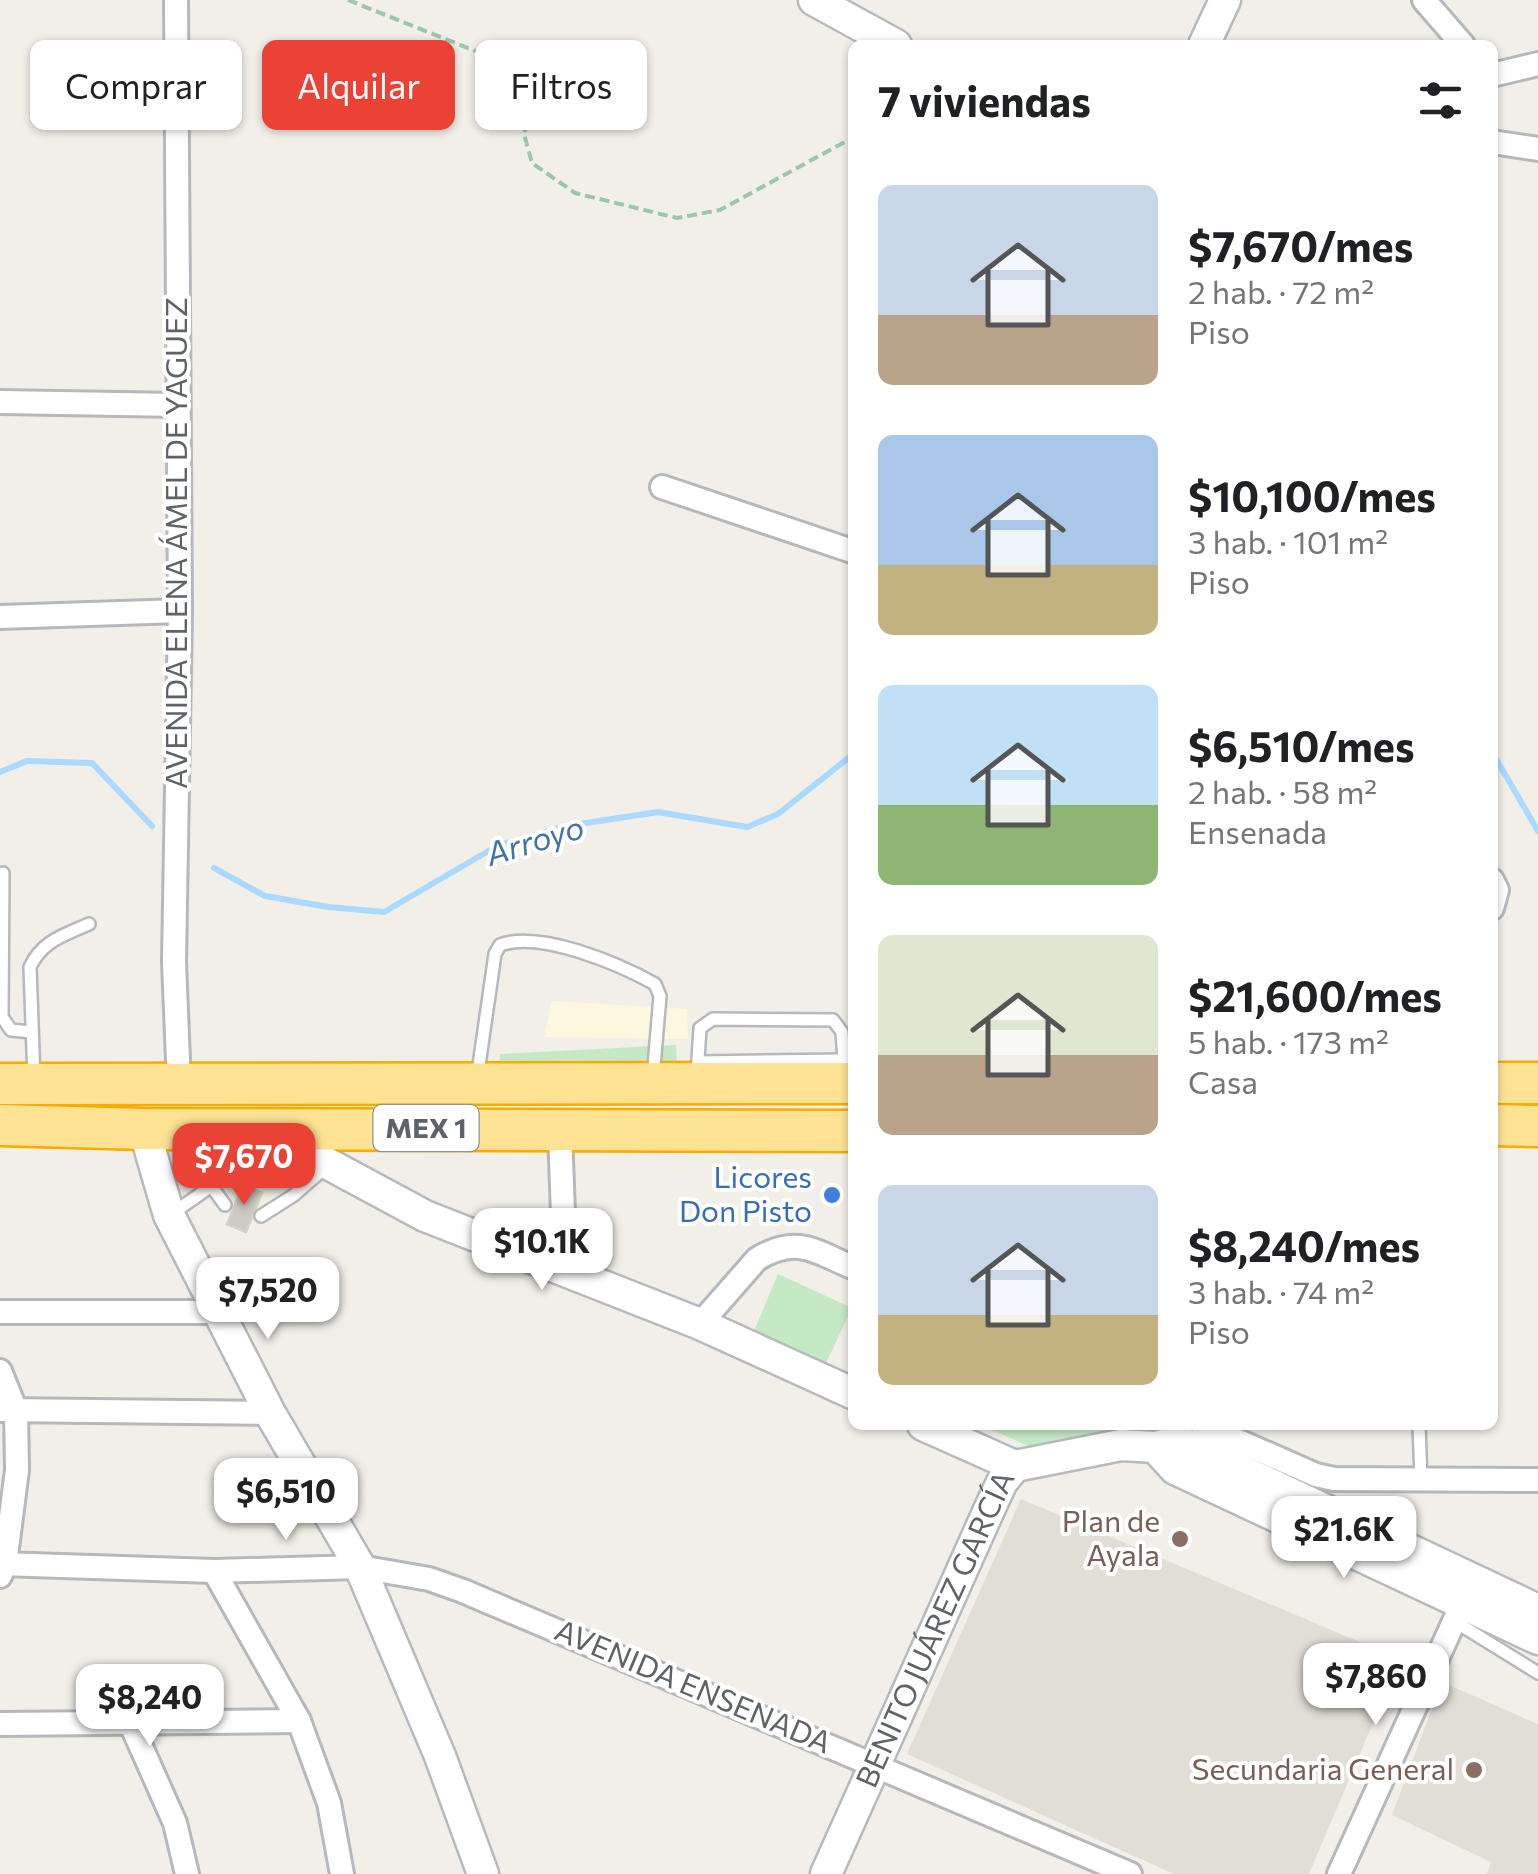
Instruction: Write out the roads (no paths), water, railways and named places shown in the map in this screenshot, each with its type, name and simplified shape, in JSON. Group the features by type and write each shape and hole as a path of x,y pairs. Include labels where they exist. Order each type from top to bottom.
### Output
{"highway":[{"name":"MEX 1","path":"17,1084 652,1083 698,1072 847,1076"},
{"path":"1498,1083 1538,1083"},
{"path":"17,1084 57,1124"},
{"path":"1498,1125 1538,1126"},
{"name":"MEX 1","path":"0,1126 848,1131"}],"street":[{"name":"AVENIDA ELENA ÁMEL DE YAGUEZ","path":"176,0 180,611 174,962 179,1085"},
{"path":"814,0 887,40"},
{"path":"1206,40 1225,0"},
{"path":"1431,2 1459,40"},
{"path":"1498,74 1538,64"},
{"path":"1498,143 1538,149"},
{"path":"0,402 178,404"},
{"path":"662,487 848,550"},
{"path":"0,617 180,611"},
{"path":"262,1128 424,1216 700,1324 848,1391"},
{"path":"144,1129 169,1215 270,1413 360,1567 440,1756 483,1874"},
{"path":"560,1130 565,1269"},
{"path":"700,1324 757,1259 768,1252 802,1245 848,1266"},
{"path":"0,1312 219,1312"},
{"path":"0,1371 17,1470 2,1568"},
{"path":"8,1410 270,1413"},
{"path":"934,1430 1015,1466"},
{"path":"1178,1442 1316,1475 1356,1480 1538,1480"},
{"path":"1178,1442 1538,1610"},
{"path":"1178,1442 1458,1612 1538,1639"},
{"name":"BENITO JUÁREZ GARCÍA","path":"826,1874 989,1510 1002,1482 1015,1466 1122,1445 1178,1442"},
{"name":"AVENIDA ENSENADA","path":"2,1568 214,1571 360,1567 429,1579 1130,1874"},
{"path":"214,1571 299,1721 329,1804 342,1874"},
{"path":"1339,1874 1458,1612"},
{"path":"0,1724 299,1721"},
{"path":"130,1722 175,1823 187,1874"},
{"path":"464,1874 467,1830"}],"lane":[{"path":"3,873 4,1023 11,1030 32,1032"},
{"path":"17,1084 32,1032 30,967 46,944 89,924"},
{"path":"476,1082 495,954 500,945 510,942 562,946 655,984 660,996 652,1083"},
{"path":"698,1072 700,1028 713,1019 832,1020 840,1027 847,1076"},
{"path":"192,1129 201,1172 225,1205"},
{"path":"201,1172 331,1163"},
{"path":"261,1216 294,1195 331,1163"},
{"path":"169,1215 210,1187"},
{"path":"1419,1430 1421,1480"},
{"path":"1458,1612 1538,1673"}],"waterway":[{"name":"Arroyo","path":"214,868 265,896 384,912 497,846 566,826 658,812 747,827 778,814 848,758"},
{"name":"Arroyo","path":"0,772 27,761 92,763 152,826"},
{"name":"Arroyo","path":"1498,762 1538,831"}],"place":[{"name":"Licores Don Pisto","path":"832,1195"},
{"name":"Plan de Ayala","path":"1180,1539"},
{"name":"Secundaria General","path":"1474,1770"}]}
